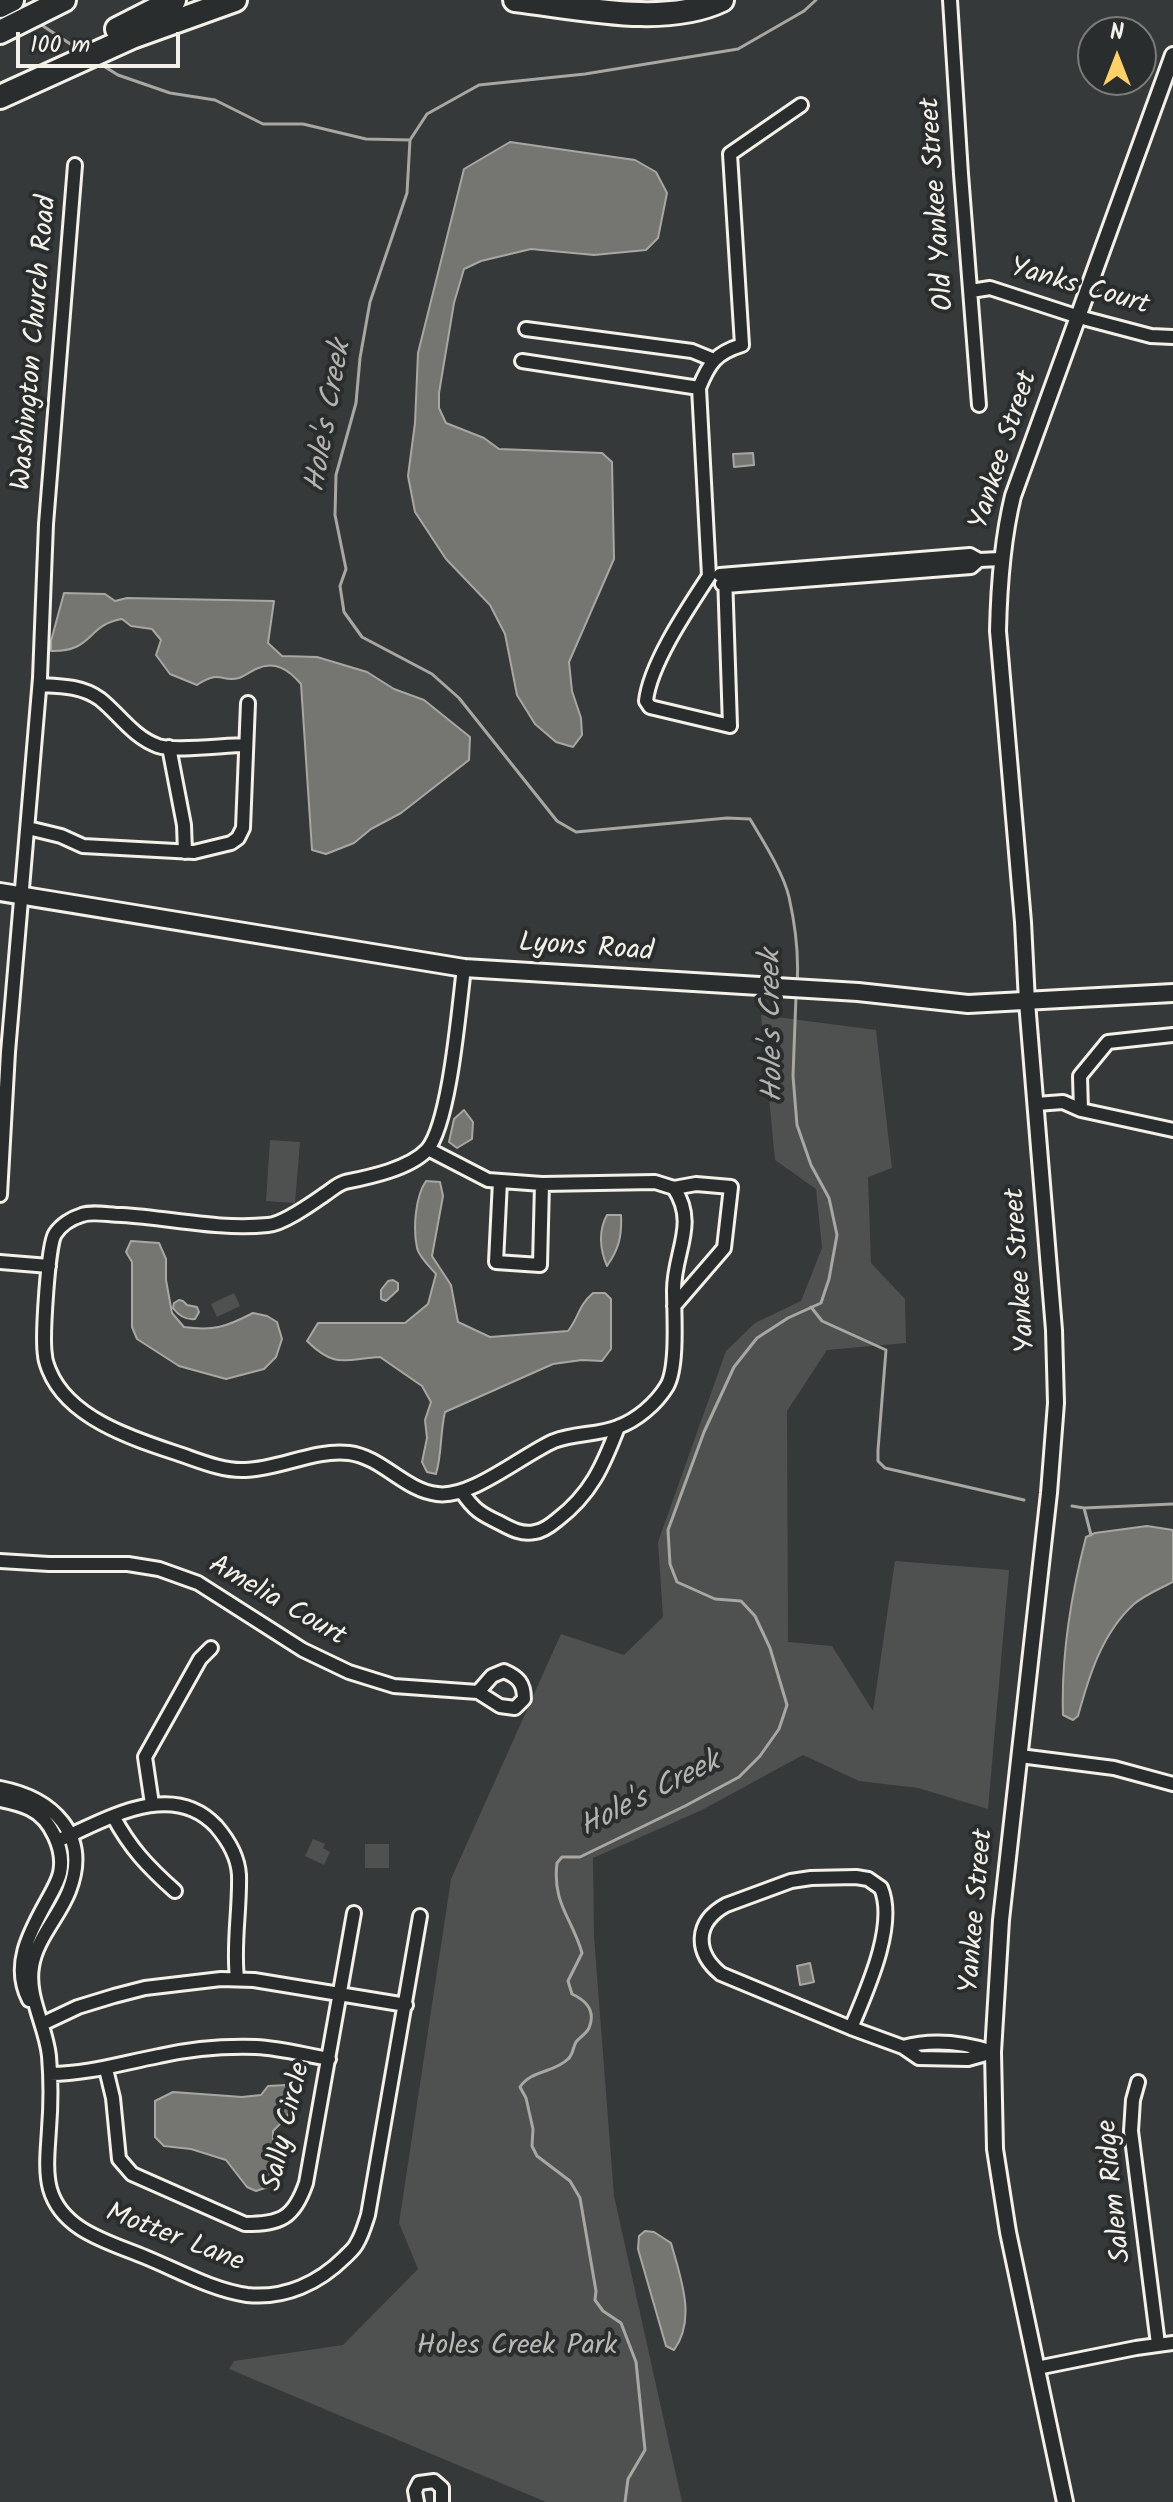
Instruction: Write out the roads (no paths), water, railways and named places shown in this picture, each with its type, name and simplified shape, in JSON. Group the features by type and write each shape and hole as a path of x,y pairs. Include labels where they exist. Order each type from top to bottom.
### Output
{"highway":[{"path":"0,6 12,0"},
{"path":"0,32 64,0"},
{"path":"0,95 174,0"},
{"path":"0,95 132,37 235,0"},
{"path":"515,0 632,14 700,8 722,0"}],"main road":[{"name":"Lyons Road","path":"0,892 464,968 858,992 968,1004 1173,993"}],"street":[{"name":"Old Yankee Street","path":"950,0 979,405"},
{"name":"Yankee Street","path":"1065,2502 1008,2232 995,2149 993,2052 1001,1920 1049,1493 1056,1403 1054,1330 998,631 1001,559 1013,496 1173,55"},
{"path":"725,580 730,726 650,707 646,701 647,690 673,632 709,576 699,388 707,367 714,360 725,350 742,345 730,154 801,105"},
{"name":"Washington Church Road","path":"0,1195 8,1052 40,685 46,524 75,165"},
{"name":"Yanks Court","path":"971,291 990,288 1079,317 1151,336 1173,337"},
{"path":"526,329 692,351 714,360"},
{"path":"522,361 699,388"},
{"path":"709,576 725,580 850,570 970,555 979,560 1001,559"},
{"path":"40,685 80,689 100,699 125,725 158,746 183,749 246,745"},
{"path":"28,828 61,836 83,846 185,852 231,843 243,828 248,703"},
{"path":"169,747 184,825 185,852"},
{"path":"464,968 445,1110 428,1149 412,1160 360,1180 339,1183 327,1194 274,1225 220,1227 145,1216 85,1213 67,1222 53,1236 44,1353 50,1373 77,1406 119,1433 215,1466 244,1470 347,1453 367,1457 412,1485 437,1494 462,1492 556,1440 618,1427 647,1410 669,1383 675,1345 674,1278 686,1221 683,1200 674,1188"},
{"path":"1081,1110 1080,1076 1108,1042 1173,1035"},
{"path":"1036,1104 1063,1102 1081,1110 1173,1130"},
{"path":"428,1149 488,1180 542,1184 655,1182 674,1188 696,1184 731,1187 724,1248 674,1306"},
{"path":"500,1181 496,1262 540,1265 542,1184"},
{"path":"0,1262 49,1266"},
{"path":"462,1492 474,1510 519,1532 537,1532 550,1526 588,1492 618,1427"},
{"name":"Amelia Court","path":"0,1561 128,1564 159,1569 198,1583 303,1650 349,1672 394,1686 478,1692"},
{"path":"152,1804 145,1757 200,1659 211,1648"},
{"path":"1020,1756 1114,1768 1172,1780"},
{"path":"0,1788 38,1799 53,1810 70,1835"},
{"path":"0,1800 33,1810 57,1841 113,1816 152,1804 183,1807 208,1818 229,1841 239,1871 234,1953 237,1978"},
{"path":"113,1816 127,1842 175,1891"},
{"name":"Motter Lane","path":"70,1835 74,1850 70,1889 38,1948 32,1967 31,1988 49,2052 47,2164 50,2189 63,2215 86,2232 222,2289 247,2295 278,2295 308,2285 333,2268 357,2245 368,2215 420,1916"},
{"name":"Motter Lane","path":"42,2024 24,1990 21,1972 24,1949 61,1872 57,1841"},
{"path":"851,2028 882,1940 885,1902 883,1891 875,1883 856,1877 791,1881 726,1905 710,1916 703,1929 702,1947 706,1957 721,1974 851,2028 903,2047 917,2043 968,2044 993,2052"},
{"name":"Sally Circle","path":"106,2069 113,2098 119,2159 132,2174 245,2224 263,2224 283,2218 298,2206 306,2183 354,1913"},
{"path":"42,2024 78,2007 129,1992 237,1978 406,2005"},
{"path":"50,2074 106,2069 159,2056 213,2048 259,2047 329,2059"},
{"name":"Salem Ridge","path":"1138,2082 1133,2100 1131,2131 1158,2344"},
{"path":"1037,2368 1173,2343"},
{"path":"417,2502 415,2491 419,2483 434,2481 442,2488 442,2502"}],"waterway":[{"name":"Hole's Creek","path":"797,984 796,940 789,897 777,867 750,819 727,818 576,832 557,821 459,698 432,674 362,637 344,612 340,586 346,569 335,515 336,475 356,403 370,302 407,193 410,140 427,114 479,85 585,74 738,49 804,11 816,0"},
{"path":"37,22 81,51"},
{"path":"97,62 118,75 170,93 215,100 263,124 303,124 366,139 410,140"},
{"name":"Hole's Creek","path":"625,2502 628,2479 645,2450 636,2362 621,2323 603,2311 595,2300 580,2198 570,2181 537,2156 532,2146 533,2129 526,2098 520,2087 530,2077 568,2059 591,2022 589,2007 572,1994 568,1981 582,1953 560,1900 557,1863 562,1857 580,1857 739,1777 760,1756 779,1729 787,1705 770,1648 755,1616 741,1601 715,1599 677,1582 670,1564 668,1530 704,1432 734,1367 757,1338 788,1318 821,1303 829,1279 837,1235 829,1198 811,1165 797,1125 793,1076 796,996"},
{"path":"811,1307 822,1321 886,1350 878,1450 878,1461 885,1468 1024,1500"},
{"path":"1072,1506 1173,1504"},
{"path":"1084,1508 1091,1535"}],"park label":[{"name":"Holes Creek Park","path":"517,2348"}]}
